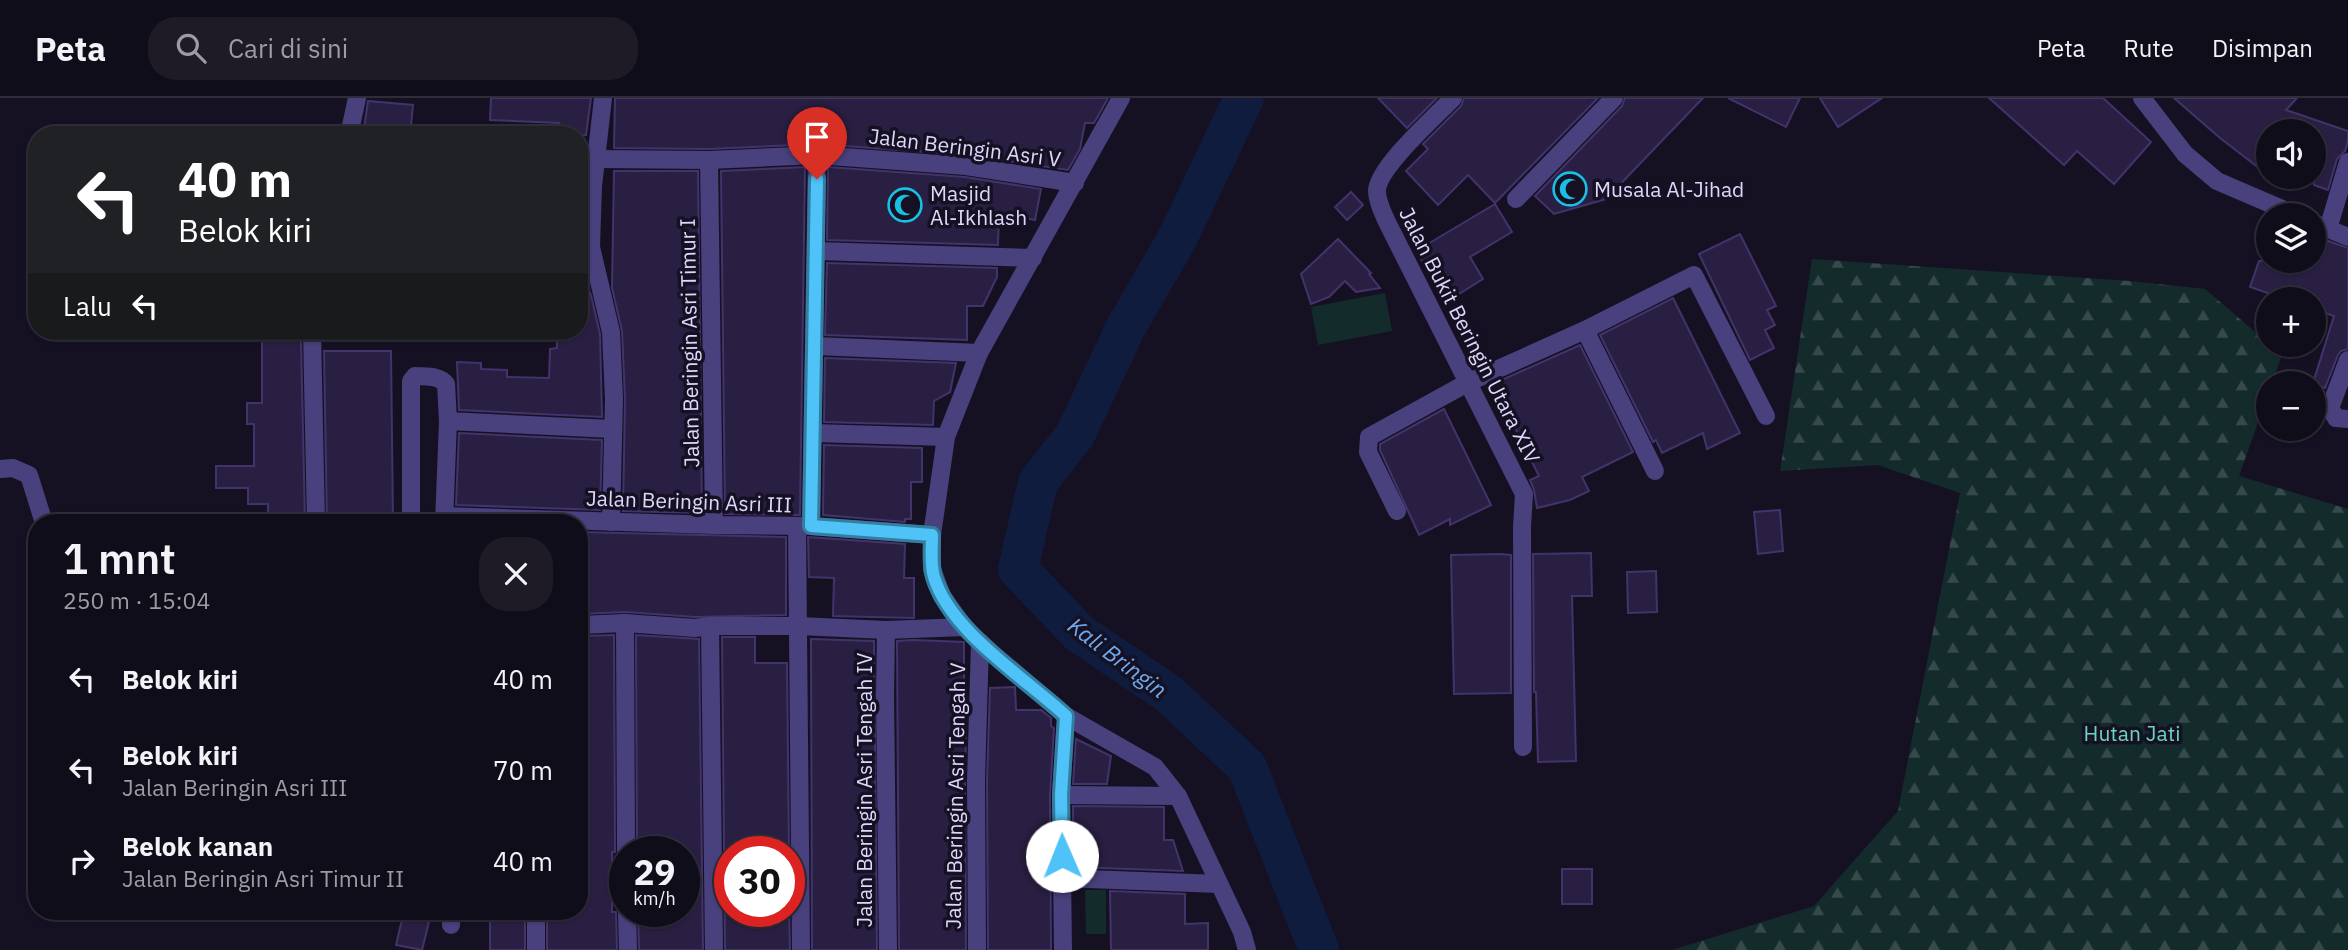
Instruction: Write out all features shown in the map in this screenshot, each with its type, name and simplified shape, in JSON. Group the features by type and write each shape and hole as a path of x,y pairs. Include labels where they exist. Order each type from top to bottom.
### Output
{"street":[{"path":"351,126 357,98"},
{"path":"603,98 593,186 591,247 611,332 614,399 611,522"},
{"path":"1121,98 979,353 946,438 932,535 932,569 942,596 964,627 980,642 1066,716 1155,767 1178,796 1242,932 1247,950"},
{"name":"Jalan Bukit Beringin Utara XIV","path":"1452,98 1398,155 1382,176 1377,190 1387,222 1524,494 1523,747"},
{"path":"1516,199 1614,98"},
{"path":"2142,98 2185,154 2217,181 2268,203"},
{"path":"801,950 799,626 804,527 813,433 817,155"},
{"name":"Jalan Beringin Asri V","path":"597,159 709,160 817,155 955,165 1075,183"},
{"name":"Jalan Beringin Asri Timur I","path":"709,160 715,525"},
{"path":"2326,214 2348,162"},
{"path":"2326,228 2348,237"},
{"path":"817,251 1033,258"},
{"path":"1397,511 1368,452 1369,437 1467,383 1585,330 1694,275 1766,416"},
{"path":"1585,330 1656,471"},
{"path":"312,340 316,514"},
{"path":"816,346 979,353"},
{"path":"2348,361 2330,408 2336,418 2348,419"},
{"path":"411,514 412,378 415,376 435,377 446,384 449,421 444,514"},
{"path":"449,421 612,429"},
{"path":"813,433 946,438"},
{"path":"0,469 13,468 29,475 41,514"},
{"name":"Jalan Beringin Asri III","path":"588,522 774,524 932,535"},
{"path":"588,625 625,623 695,628 799,626 886,630 964,627"},
{"path":"625,623 626,836"},
{"path":"710,626 714,950"},
{"name":"Jalan Beringin Asri Tengah IV","path":"886,630 888,950"},
{"name":"Jalan Beringin Asri Tengah V","path":"977,950 976,780 980,642"},
{"path":"1063,950 1061,795 1066,716"},
{"path":"1061,795 1178,796"},
{"path":"1062,878 1219,884"},
{"path":"536,920 536,950"},
{"path":"627,927 628,950"}],"green space":[{"name":"Hutan Jati","path":"1812,259 2130,281 2205,289 2256,333 2256,357 2281,357 2276,371 2256,371 2256,428 2239,476 2348,509 2348,950 1672,950 1814,906 1898,811 1960,493 1878,465 1780,471"},
{"path":"1385,293 1392,331 1318,345 1311,307"},
{"path":"1085,890 1106,890 1106,934 1086,934"}],"building":[{"path":"491,98 591,98 587,126 490,120"},
{"path":"615,98 1108,98 1094,123 1085,123 1080,149 1068,170 967,155 818,144 709,149 614,148"},
{"path":"1378,98 1437,98 1407,128"},
{"path":"1464,98 1598,98 1495,203 1468,175 1438,205 1406,171 1428,149 1423,144 1461,106"},
{"path":"1625,98 1703,98 1606,199 1554,214 1535,196 1622,106"},
{"path":"1728,98 1800,98 1786,127"},
{"path":"1820,98 1882,98 1838,127"},
{"path":"1989,98 2103,98 2151,142 2114,184 2077,151 2064,165"},
{"path":"2174,98 2297,98 2286,110 2313,119 2256,119 2256,166"},
{"path":"368,101 413,105 411,126 364,126"},
{"path":"2326,124 2348,131 2345,151 2337,159 2328,190 2325,189"},
{"path":"805,167 800,515 725,514 721,171"},
{"path":"828,167 965,177 1041,189 1035,220 999,213 998,245 827,240"},
{"path":"614,171 698,171 702,513 623,511 625,399 622,331 612,288"},
{"path":"1351,192 1363,205 1347,220 1335,207"},
{"path":"1495,204 1512,232 1470,257 1483,279 1446,302 1416,251"},
{"path":"1740,234 1776,306 1767,310 1775,325 1765,330 1774,348 1750,360 1699,254"},
{"path":"1338,239 1371,273 1369,274 1380,288 1356,292 1345,281 1329,297 1311,304 1301,274"},
{"path":"2326,240 2348,248 2348,349 2338,355 2326,385 2326,371 2317,371 2321,357 2326,357 2326,342 2334,316 2326,313 2326,287 2250,287 2256,270 2256,273 2326,273"},
{"path":"827,263 997,268 997,277 983,306 967,306 967,340 825,335"},
{"path":"588,288 600,334 602,417 459,410 457,362 481,363 481,369 507,370 507,377 549,378 550,349 557,348 557,340 588,340"},
{"path":"1673,298 1740,433 1707,449 1703,433 1662,453 1656,440 1653,442 1600,335"},
{"path":"262,340 301,340 305,514 268,514 268,504 248,504 248,488 216,488 216,466 254,466 254,424 247,424 247,403 262,403"},
{"path":"1580,345 1633,452 1582,477 1589,491 1570,500 1537,508 1530,480 1539,476 1493,384"},
{"path":"324,351 391,351 393,514 327,514"},
{"path":"825,358 956,363 950,392 934,401 933,425 824,422"},
{"path":"1444,409 1491,505 1450,525 1450,519 1419,535 1380,450 1380,444"},
{"path":"459,433 602,440 600,510 456,505"},
{"path":"824,445 922,448 922,482 911,482 911,519 905,519 905,522 823,515"},
{"path":"1780,510 1783,551 1758,554 1754,512"},
{"path":"588,532 786,537 786,615 695,617 626,612 588,614"},
{"path":"808,537 905,544 904,578 914,578 914,618 833,616 834,578 809,577"},
{"path":"1591,553 1592,596 1572,596 1576,761 1538,762 1534,692 1533,554"},
{"path":"1451,555 1511,555 1511,693 1454,694"},
{"path":"1656,571 1657,612 1628,613 1627,572"},
{"path":"614,635 615,836 609,836 609,927 616,927 617,950 547,950 547,920 588,920 588,636"},
{"path":"636,635 699,639 703,950 639,950 638,927 700,927 700,836 637,836"},
{"path":"722,637 755,637 755,663 787,663 789,836 724,836"},
{"path":"811,639 874,641 877,950 812,950"},
{"path":"897,641 964,642 964,688 967,688 966,950 899,950"},
{"path":"1015,687 1016,710 1041,710 1051,718 1051,726 1054,728 1050,795 1051,950 988,950 987,781 990,688"},
{"path":"1076,739 1111,756 1107,784 1073,784"},
{"path":"1073,806 1164,807 1164,840 1173,840 1183,871 1073,867"},
{"path":"1562,869 1592,869 1592,904 1562,904"},
{"path":"1110,891 1185,894 1185,924 1208,923 1208,950 1111,950"},
{"path":"402,920 429,922 422,950 396,945"},
{"path":"490,920 525,920 525,950 490,950"},
{"path":"725,927 789,927 790,950 725,950"}],"waterway":[{"name":"Kali Bringin","path":"1244,98 1177,239 1126,327 1075,435 1038,482 1018,569 1079,633 1169,694 1247,767 1319,950"}],"place":[{"name":"Musala Al-Jihad","path":"1570,189"},
{"name":"Masjid Al-Ikhlash","path":"905,205"}],"route":[{"path":"817,179 811,526 932,535 932,569 935,580 942,596 964,627 1066,716 1061,795 1062,856"}]}
